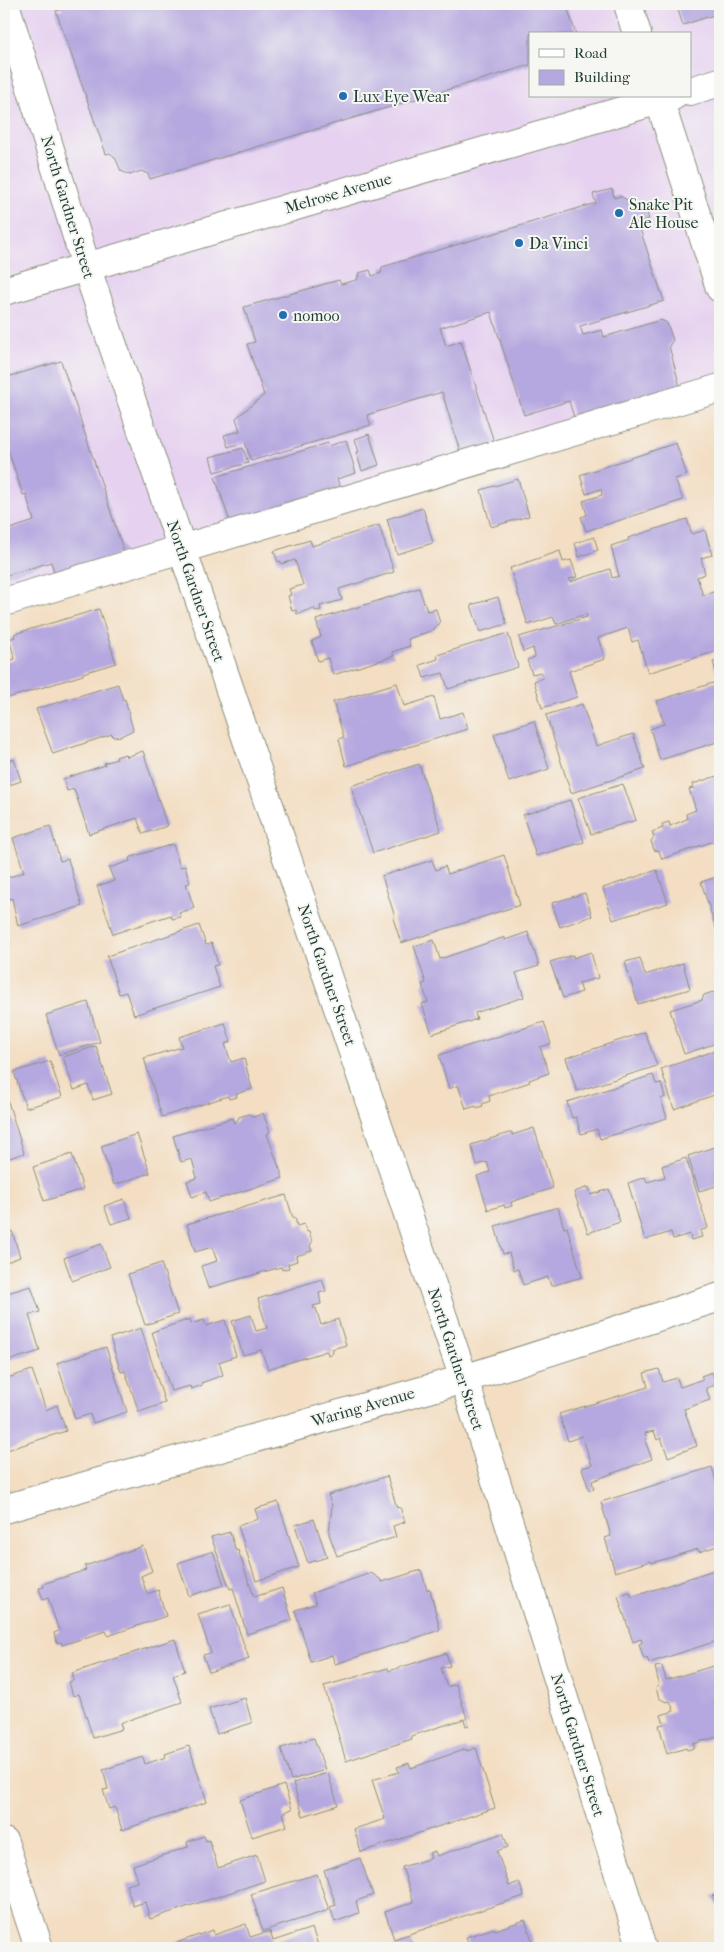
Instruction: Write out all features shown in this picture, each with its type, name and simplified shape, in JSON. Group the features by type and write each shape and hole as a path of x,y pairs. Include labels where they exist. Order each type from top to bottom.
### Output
{"street":[{"name":"North Gardner Street","path":"5,4 86,266 464,1379 642,1948"},
{"path":"628,4 636,32"},
{"path":"692,90 720,82"},
{"name":"Melrose Avenue","path":"4,291 664,98"},
{"path":"664,98 720,288"},
{"path":"4,602 720,388"},
{"name":"Waring Avenue","path":"4,1510 464,1379 720,1297"},
{"path":"4,1842 39,1948"}],"shaded area":[{"path":"4,4 720,4 720,398 4,612"}],"building":[{"path":"61,4 566,4 575,32 529,32 529,65 150,179 148,174 141,171 130,175 121,171 115,157 110,153 106,154 56,11 63,9"},
{"path":"676,4 720,4 720,13 683,25"},
{"path":"612,189 614,198 620,196 634,204 636,208 644,205 649,219 638,223 664,301 580,326 583,335 602,330 604,337 661,320 667,323 673,340 669,346 680,387 576,424 569,401 524,415 491,312 440,328 446,346 461,341 495,445 461,455 442,392 367,415 371,425 251,461 245,442 228,447 224,435 240,431 236,418 264,395 247,344 255,342 244,307 339,280 341,284 357,280 359,273 370,270 372,276 381,273 382,267 596,203 593,194"},
{"path":"61,361 124,552 56,578 51,562 4,576 4,511 10,529 34,521 26,494 23,495 4,438 4,378"},
{"path":"369,434 379,465 362,471 356,452 359,452 355,439"},
{"path":"346,440 356,473 337,479 341,489 231,525 215,477 328,443 329,446"},
{"path":"676,443 687,475 675,479 683,500 586,531 581,517 587,515 583,501 602,495 601,489 586,494 580,475"},
{"path":"243,448 248,463 214,472 210,457"},
{"path":"518,479 529,516 491,527 481,490"},
{"path":"423,508 433,543 397,554 387,519"},
{"path":"687,519 692,534 705,530 712,555 701,558 705,574 697,577 703,595 720,590 720,650 648,673 638,640 632,642 628,628 598,638 605,659 569,671 577,697 542,708 534,681 543,678 541,672 532,674 527,660 535,657 533,648 523,652 519,637 587,617 586,614 556,624 553,617 528,625 510,568 560,551 563,562 571,560 577,577 569,579 570,582 610,569 612,578 619,576 611,546 629,540 628,538"},
{"path":"379,525 394,572 339,589 342,600 320,606 321,610 315,611 314,608 297,614 296,610 292,611 288,596 291,595 289,589 303,585 295,560 281,564 281,561 278,562 274,551 310,540 312,546"},
{"path":"594,537 598,550 579,557 575,543"},
{"path":"419,588 427,611 436,609 440,623 433,630 408,639 410,646 392,652 394,656 333,675 328,658 318,661 312,641 321,637 316,620"},
{"path":"498,597 507,624 480,632 471,605"},
{"path":"99,609 116,663 5,699 4,662 15,659 9,639 15,637 14,634"},
{"path":"508,633 518,667 448,689 443,673 424,678 420,665 438,659 437,655"},
{"path":"720,660 720,741 660,760 650,729 664,724 657,701 719,681 713,662"},
{"path":"397,683 404,706 434,697 440,719 463,712 468,729 346,766 339,739 344,737 333,702"},
{"path":"118,684 123,700 125,699 133,730 121,736 113,737 112,734 53,754 36,709"},
{"path":"582,704 596,746 633,734 645,769 571,793 546,715"},
{"path":"534,721 549,769 509,782 494,734"},
{"path":"143,751 167,826 143,834 137,818 89,834 74,789 67,791 63,779 105,765 104,763 117,759 116,757 125,754 126,757"},
{"path":"14,759 21,781 4,787 4,762"},
{"path":"419,764 441,831 373,853 351,786"},
{"path":"720,775 720,839 662,859 659,851 654,850 651,841 654,837 652,832 663,828 662,824 669,822 670,826 687,819 686,814 696,810 689,789 694,788 693,784"},
{"path":"623,784 636,820 591,834 578,798"},
{"path":"570,800 584,842 536,856 523,815"},
{"path":"50,826 60,861 68,859 82,906 18,926 12,898 5,900 4,898 4,879 24,872 13,838"},
{"path":"173,844 180,867 185,866 190,883 186,884 194,908 179,913 181,917 172,919 171,915 113,934 97,886 114,881 109,868 130,861 129,858"},
{"path":"504,855 520,905 401,943 382,876 432,860 436,870 445,866 448,874"},
{"path":"657,870 668,903 613,920 603,888"},
{"path":"720,876 720,941 701,882"},
{"path":"585,893 592,916 560,927 552,903"},
{"path":"4,922 6,922 8,930 5,931 8,944 4,945"},
{"path":"199,925 206,945 212,943 218,965 213,966 220,987 134,1015 126,992 119,994 107,956"},
{"path":"528,932 539,966 516,973 524,997 475,1013 477,1019 432,1034 422,1004 428,1002 422,984 426,983 414,946 434,940 440,959 505,937 505,940"},
{"path":"591,952 598,978 579,983 582,992 563,998 550,962 573,955 573,958"},
{"path":"640,958 645,975 683,963 690,989 638,1004 625,962"},
{"path":"713,992 716,995 720,994 720,1042 684,1054 670,1010 702,1000 704,995"},
{"path":"88,1002 100,1042 59,1055 46,1015"},
{"path":"544,1022 551,1044 540,1047 549,1073 529,1080 530,1082 489,1096 490,1101 482,1104 483,1106 466,1109 458,1085 449,1089 439,1055"},
{"path":"225,1023 231,1042 225,1044 231,1062 244,1058 252,1089 236,1094 237,1097 229,1099 228,1096 162,1117 144,1058 182,1047 179,1037"},
{"path":"645,1032 657,1066 577,1091 566,1058"},
{"path":"96,1046 112,1094 93,1100 88,1085 74,1090 63,1057"},
{"path":"720,1049 720,1093 674,1109 661,1069"},
{"path":"50,1061 62,1097 26,1108 14,1072"},
{"path":"653,1075 656,1084 661,1083 665,1097 661,1099 667,1118 600,1139 597,1129 581,1134 576,1117 572,1118 567,1102"},
{"path":"4,1089 24,1153 4,1160"},
{"path":"263,1113 270,1132 267,1134 283,1178 209,1202 206,1192 192,1197 187,1181 197,1178 192,1159 181,1162 173,1136 232,1118 234,1123 239,1117 249,1114 254,1117"},
{"path":"534,1128 553,1188 511,1202 512,1206 505,1208 504,1205 488,1210 477,1176 490,1172 487,1162 477,1165 471,1145 512,1132 512,1135"},
{"path":"137,1134 150,1173 114,1185 101,1146"},
{"path":"720,1145 720,1185 699,1191 688,1156"},
{"path":"72,1154 83,1189 44,1201 33,1167"},
{"path":"686,1158 708,1228 700,1231 702,1237 691,1240 690,1234 673,1239 671,1232 645,1240 628,1183 645,1177 647,1182 665,1177 662,1166"},
{"path":"589,1187 591,1195 609,1189 620,1222 588,1233 574,1192"},
{"path":"286,1195 297,1226 304,1224 306,1231 309,1232 312,1251 296,1256 297,1261 288,1264 289,1268 282,1270 281,1267 208,1288 201,1266 217,1261 212,1247 195,1252 187,1224"},
{"path":"124,1199 131,1218 111,1224 104,1206"},
{"path":"558,1207 564,1228 567,1227 582,1277 551,1286 548,1277 523,1285 518,1269 514,1270 509,1253 503,1254 495,1226"},
{"path":"12,1231 20,1257 4,1263 4,1234"},
{"path":"101,1244 110,1267 72,1281 64,1258"},
{"path":"161,1263 178,1314 145,1325 128,1274"},
{"path":"322,1279 326,1291 319,1293 321,1304 313,1306 314,1309 316,1308 321,1325 338,1319 346,1345 332,1349 333,1353 328,1355 327,1351 268,1369 261,1350 243,1355 232,1321 251,1315 256,1331 267,1328 258,1299"},
{"path":"31,1286 40,1312 29,1315 40,1351 4,1362 4,1294"},
{"path":"190,1319 191,1324 204,1320 206,1326 225,1320 236,1356 219,1362 223,1375 191,1389 190,1386 171,1391 152,1332"},
{"path":"141,1328 165,1403 139,1412 125,1371 121,1372 110,1338"},
{"path":"106,1347 127,1412 93,1423 90,1414 75,1419 57,1363"},
{"path":"659,1369 663,1382 677,1378 680,1387 703,1379 701,1376 712,1372 716,1385 706,1388 710,1400 684,1409 697,1446 668,1457 661,1438 657,1440 654,1431 645,1433 647,1439 645,1441 652,1459 592,1481 594,1489 589,1490 582,1468 592,1465 582,1436 568,1441 559,1414 648,1387 644,1373"},
{"path":"32,1370 46,1410 57,1405 66,1431 4,1451 4,1379"},
{"path":"720,1412 720,1425 716,1413"},
{"path":"712,1467 720,1495 720,1545 699,1552 698,1549 652,1563 651,1561 615,1572 605,1538 611,1536 601,1502"},
{"path":"387,1476 397,1508 400,1507 405,1522 393,1526 396,1537 337,1556 329,1534 332,1506 328,1495"},
{"path":"278,1502 299,1567 256,1581 238,1526 258,1519 255,1509"},
{"path":"314,1519 327,1557 308,1563 295,1525"},
{"path":"230,1532 254,1597 282,1588 292,1620 247,1634 233,1588 230,1589 211,1537"},
{"path":"143,1546 152,1571 141,1576 147,1594 158,1590 166,1616 108,1636 106,1631 62,1645 61,1642 57,1643 54,1633 59,1631 48,1598 43,1600 39,1588 44,1587 43,1584 86,1570 85,1566"},
{"path":"213,1551 224,1585 189,1596 178,1563"},
{"path":"720,1568 720,1640 649,1663 647,1658 644,1659 639,1644 642,1643 641,1639 633,1642 618,1596 630,1592 632,1597"},
{"path":"421,1570 427,1590 430,1589 440,1630 335,1664 332,1655 311,1662 295,1610 316,1604 312,1593 371,1573 382,1582"},
{"path":"230,1604 249,1659 209,1672 203,1655 211,1653 198,1614"},
{"path":"175,1639 185,1671 173,1675 182,1702 120,1723 122,1729 93,1738 79,1694 73,1696 69,1682 74,1680 72,1673"},
{"path":"446,1653 450,1666 441,1668 447,1687 456,1684 469,1725 466,1726 464,1719 411,1736 412,1739 346,1761 324,1686 388,1668 389,1671"},
{"path":"720,1664 720,1736 693,1744 695,1748 687,1750 686,1748 667,1754 659,1725 664,1724 661,1715 674,1711 670,1701 666,1702 659,1698 656,1688 659,1684 655,1667 662,1666 666,1680"},
{"path":"245,1698 252,1723 217,1734 209,1709"},
{"path":"314,1738 325,1770 291,1780 281,1748"},
{"path":"189,1746 207,1802 122,1830 115,1807 109,1809 103,1790 108,1789 103,1770 143,1757 145,1764 166,1757 165,1754"},
{"path":"476,1748 495,1808 361,1852 354,1829 385,1819 372,1780 399,1772 397,1767 409,1763 411,1768 466,1749 467,1751"},
{"path":"328,1773 338,1805 303,1816 293,1783"},
{"path":"284,1785 292,1809 283,1813 287,1826 252,1837 240,1800"},
{"path":"503,1833 508,1847 497,1851 509,1886 519,1882 524,1896 394,1939 385,1912 414,1902 402,1867 431,1858 429,1853 435,1851 437,1856"},
{"path":"204,1836 206,1841 209,1840 218,1868 257,1855 265,1881 150,1919 145,1902 133,1906 126,1885 138,1882 133,1865 188,1847 187,1842"},
{"path":"360,1858 373,1895 356,1901 359,1913 335,1922 330,1907 336,1905 324,1870"},
{"path":"317,1874 329,1910 263,1931 251,1894"},
{"path":"720,1893 720,1910 712,1896"},
{"path":"525,1920 535,1948 470,1948 466,1937"},
{"path":"246,1924 250,1937 270,1931 273,1941 312,1928 319,1948 162,1948 213,1930 214,1935"},
{"path":"411,1941 413,1948 389,1948"}],"place":[{"name":"Lux Eye Wear","path":"343,96"},
{"name":"Snake Pit Ale House","path":"619,213"},
{"name":"Da Vinci","path":"519,243"},
{"name":"nomoo","path":"283,315"}]}
